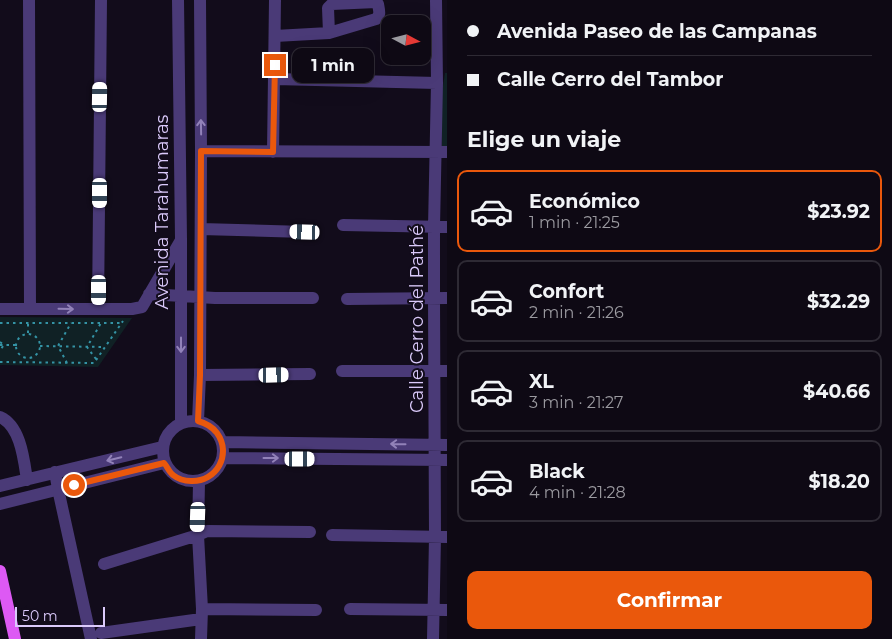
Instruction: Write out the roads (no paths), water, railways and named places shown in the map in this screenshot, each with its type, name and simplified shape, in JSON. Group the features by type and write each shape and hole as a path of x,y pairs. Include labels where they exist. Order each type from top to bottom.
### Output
{"main road":[{"path":"0,571 12,635"}],"street":[{"path":"30,0 30,308"},
{"path":"98,309 101,0"},
{"name":"Avenida Tarahumaras","path":"178,0 181,423"},
{"path":"198,421 201,229 200,0"},
{"path":"273,152 275,0"},
{"name":"Calle Cerro del Pathé","path":"433,639 441,610 440,298 442,152 437,83 442,68 440,8"},
{"path":"275,36 329,33"},
{"path":"275,79 437,83"},
{"path":"201,151 442,152"},
{"path":"343,225 441,227"},
{"path":"201,229 305,232"},
{"path":"0,309 132,309 142,307 181,239"},
{"path":"149,294 199,298 313,298"},
{"path":"347,299 440,298"},
{"path":"342,371 441,371"},
{"path":"200,375 310,374"},
{"path":"0,417 4,418 21,443 27,480"},
{"path":"198,421 207,424 216,431 222,442 223,458 218,469 210,477 199,482 185,481 173,475 164,463 162,447 167,434 173,428 181,423 198,421"},
{"path":"222,442 441,445"},
{"path":"0,486 162,447"},
{"path":"223,458 441,460"},
{"path":"0,504 164,463"},
{"path":"55,472 96,636 202,614 316,610"},
{"path":"199,482 198,535 202,614 201,639"},
{"path":"104,564 207,531 310,532"},
{"path":"332,535 441,537"},
{"path":"350,609 441,610"}]}
